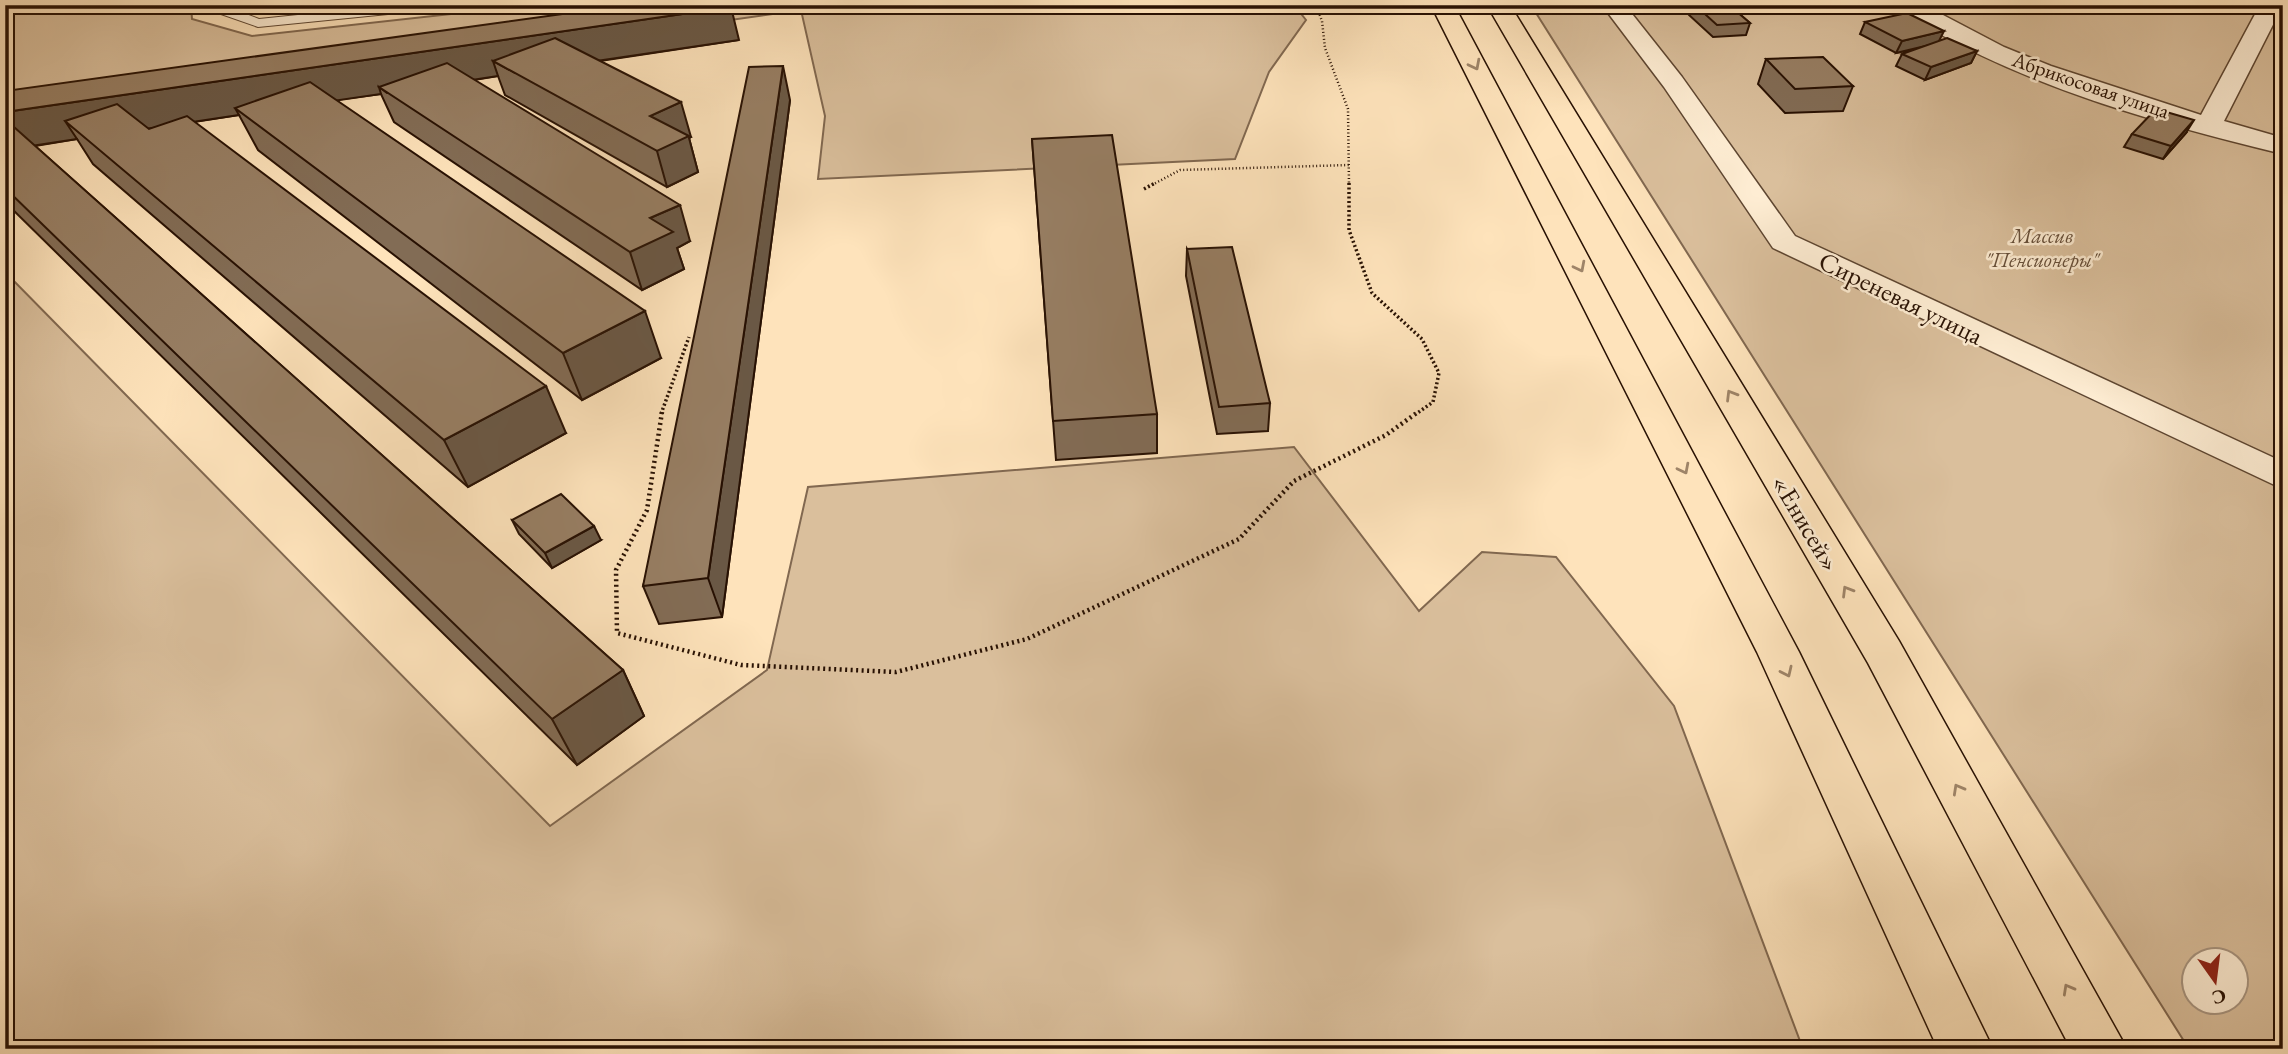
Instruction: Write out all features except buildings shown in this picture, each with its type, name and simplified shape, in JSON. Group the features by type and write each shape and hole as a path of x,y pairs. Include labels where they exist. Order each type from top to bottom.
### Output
{"highway":[{"path":"1442,5 1778,652 1966,1049"},
{"name":"«Енисей»","path":"1498,5 1884,653 2101,1049"}],"street":[{"name":"Сиреневая улица","path":"1613,5 1673,82 1784,242 2283,477"},
{"name":"Абрикосовая улица","path":"1907,5 1932,21 2071,82 2283,146"},
{"path":"2210,125 2272,5"}],"lane":[{"path":"226,5 226,11 258,23 438,5"}],"path":[{"path":"689,337 661,414 647,510 616,570 617,633 741,665 896,672 1027,639 1239,539 1294,481 1386,435 1433,402 1439,373 1422,339 1373,293 1349,230 1348,109 1325,48 1322,21 1316,5"},
{"path":"1144,189 1180,170 1349,164"}],"green space":[{"path":"5,5 191,5 192,19 252,36 533,5 1294,5 1306,20 1269,72 1235,159 818,179 825,116 801,10 5,123"},
{"name":"Массив \"Пенсионеры\"","path":"1531,5 2283,5 2283,1049 2189,1049"},
{"path":"5,272 550,826 767,670 808,487 1294,447 1419,611 1482,552 1556,557 1674,706 1803,1049 5,1049"}]}
